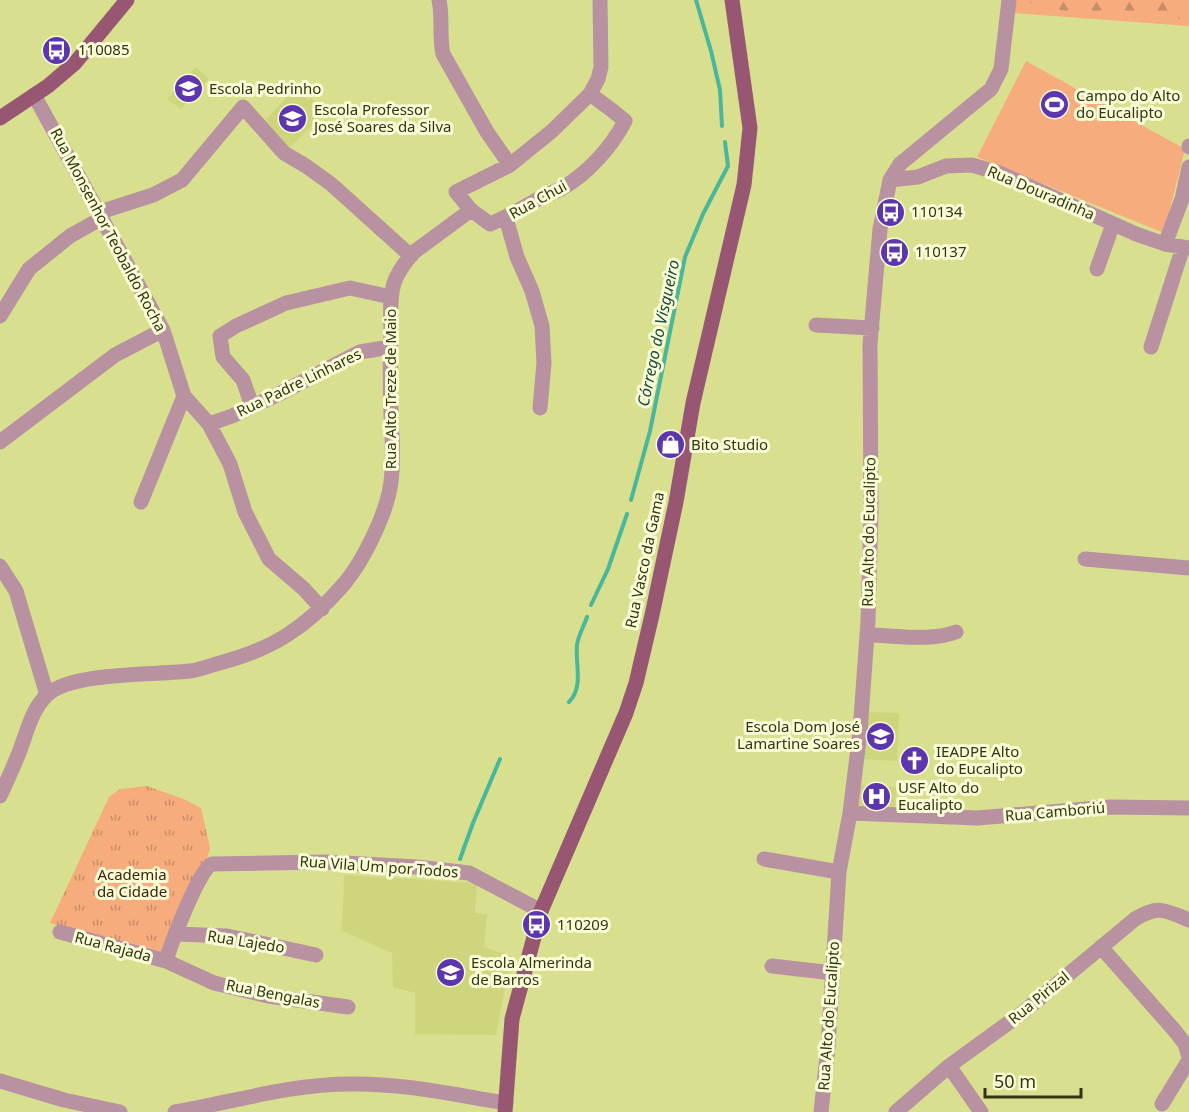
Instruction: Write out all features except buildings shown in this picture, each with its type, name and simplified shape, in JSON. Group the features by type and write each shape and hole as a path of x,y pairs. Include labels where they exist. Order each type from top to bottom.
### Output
{"main road":[{"path":"0,118 75,63 127,0"},
{"name":"Rua Vasco da Gama","path":"506,1107 512,1019 541,911 626,713 636,683 676,502 693,403 744,185 750,128 732,0"}],"street":[{"path":"439,0 440,42 443,54 487,132 510,165"},
{"path":"590,94 600,74 600,0"},
{"name":"Rua Alto do Eucalipto","path":"821,1112 828,1047 839,872 850,813 860,732 867,635 871,512 872,328 880,229 890,180 900,164 991,89 1001,69 1009,0"},
{"name":"Rua Alto Treze de Maio","path":"47,694 80,681 163,671 190,671 242,658 292,634 322,609 345,583 356,566 374,533 385,507 391,484 393,462 390,347 395,281 411,256 466,205 456,192 510,165 552,131 590,94"},
{"name":"Rua Chui","path":"466,205 490,224 506,218 579,177 597,160 625,122 590,94"},
{"name":"Rua Monsenhor Teobaldo Rocha","path":"34,95 163,330 184,396 209,424 230,464 245,512 270,559 304,589 322,609"},
{"path":"0,316 29,269 70,236 101,215 153,195 182,180 243,107 284,153 331,184 411,256"},
{"name":"Rua Douradinha","path":"890,180 918,177 946,166 972,165 1002,174 1113,224 1165,244 1186,248"},
{"path":"1165,244 1185,199 1189,167"},
{"path":"506,218 517,257 532,291 542,326 544,363 540,408"},
{"path":"1097,269 1113,224"},
{"path":"1151,348 1186,248"},
{"path":"252,406 243,380 223,357 220,336 286,303 350,288 392,297"},
{"path":"816,325 872,328"},
{"path":"0,442 115,355 163,330"},
{"name":"Rua Padre Linhares","path":"209,424 252,406 360,352 390,347"},
{"path":"141,502 184,396"},
{"path":"1085,559 1189,567"},
{"path":"0,566 16,591 47,694 32,716 20,752 0,796"},
{"path":"867,635 926,638 956,632"},
{"name":"Rua Camboriú","path":"850,813 977,818 1111,807 1189,808"},
{"path":"764,859 839,872"},
{"name":"Rua Vila Um por Todos","path":"176,934 198,882 208,865 232,862 326,862 417,867 469,873 541,911"},
{"name":"Rua Pirizal","path":"896,1112 948,1066 1022,1013 1135,919 1148,911 1164,910 1189,920"},
{"name":"Rua Rajada","path":"60,932 166,961"},
{"path":"166,961 176,934"},
{"name":"Rua Lajedo","path":"176,934 227,936 316,955"},
{"path":"1101,947 1185,1044 1189,1059 1162,1104"},
{"name":"Rua Bengalas","path":"166,961 214,983 268,996 348,1007"},
{"path":"772,966 833,973"},
{"path":"948,1066 981,1112"},
{"path":"0,1081 64,1100 117,1112"},
{"path":"175,1112 301,1088 353,1083 418,1089 506,1107"}],"shaded area":[{"name":"Escola Pedrinho","path":"196,67 209,79 181,109 167,99"},
{"name":"Escola Professor José Soares da Silva","path":"295,88 309,100 311,98 326,112 288,149 261,125"},
{"name":"Escola Dom José Lamartine Soares","path":"865,712 899,713 897,761 862,759"},
{"name":"USF Alto do Eucalipto","path":"860,785 896,787 895,808 858,806"},
{"name":"Escola Almerinda de Barros","path":"344,875 477,883 475,913 487,914 484,947 511,956 496,1035 415,1034 415,993 393,987 392,953 342,931"}],"green space":[{"path":"1015,0 1189,0 1189,26 1014,13"},
{"path":"1018,0 1189,0 1189,19 1087,16"},
{"name":"Campo do Alto do Eucalipto","path":"1026,61 1185,149 1164,233 977,157"},
{"name":"Academia da Cidade","path":"147,786 201,808 210,848 167,958 50,923 109,797 120,789"}],"waterway":[{"name":"Córrego do Visgueiro","path":"696,0 720,90 722,126"},
{"name":"Córrego do Visgueiro","path":"631,500 650,431 685,257 703,214 728,166 725,142"},
{"name":"Córrego do Visgueiro","path":"591,605 608,569 627,514"},
{"name":"Córrego do Visgueiro","path":"569,702 574,696 578,682 577,645 587,617"},
{"name":"Córrego do Visgueiro","path":"460,859 500,759"}],"place":[{"name":"110085","path":"57,50"},
{"name":"Escola Pedrinho","path":"188,89"},
{"name":"Campo do Alto do Eucalipto","path":"1055,105"},
{"name":"Escola Professor José Soares da Silva","path":"293,119"},
{"name":"110134","path":"890,212"},
{"name":"110137","path":"894,252"},
{"name":"Bito Studio","path":"670,445"},
{"name":"Escola Dom José Lamartine Soares","path":"881,736"},
{"name":"IEADPE Alto do Eucalipto","path":"915,761"},
{"name":"USF Alto do Eucalipto","path":"877,797"},
{"name":"110209","path":"536,925"},
{"name":"Escola Almerinda de Barros","path":"450,972"}]}
